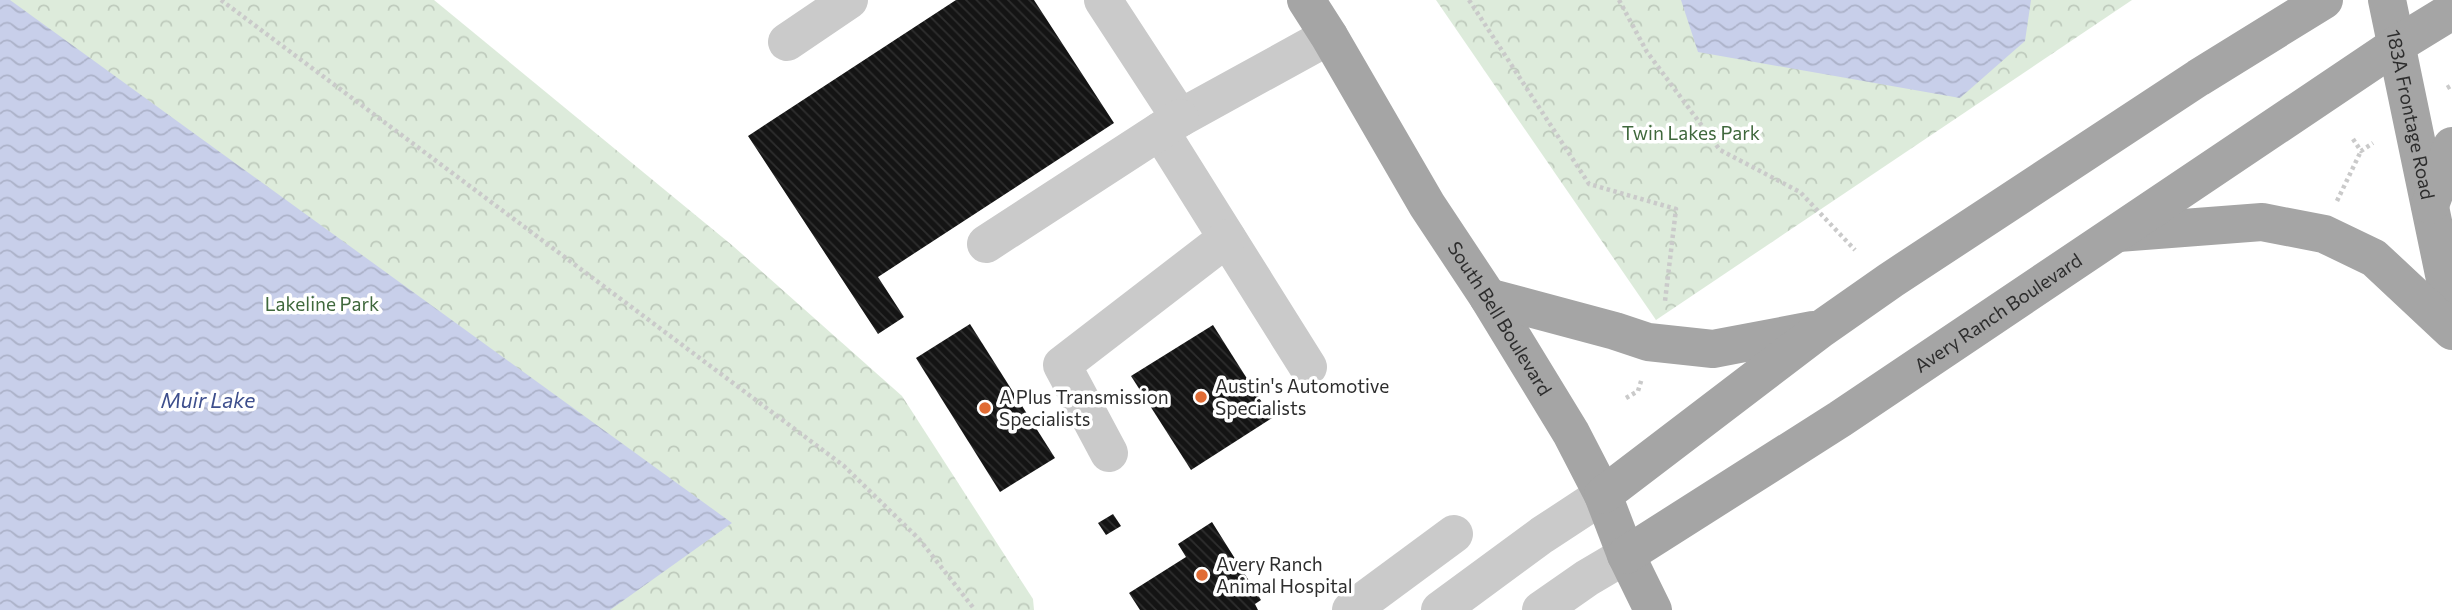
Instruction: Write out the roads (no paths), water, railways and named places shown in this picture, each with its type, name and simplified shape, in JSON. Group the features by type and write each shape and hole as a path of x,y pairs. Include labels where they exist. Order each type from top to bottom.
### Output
{"main road":[{"name":"South Bell Boulevard","path":"1306,0 1427,205 1488,297 1571,433 1653,610"},
{"path":"1602,495 1821,329 1891,280 2198,78 2324,0"},
{"name":"183A Frontage Road","path":"2387,0 2452,313"},
{"name":"Avery Ranch Boulevard","path":"1626,555 1840,419 2398,44 2452,11"},
{"path":"2430,205 2452,146"},
{"path":"2116,234 2262,222 2324,234 2374,258 2452,331"},
{"path":"1488,297 1648,342 1713,349 1821,329"}],"street":[{"path":"1103,0 1170,124 1227,238 1308,367"},
{"path":"787,42 838,3"},
{"path":"986,244 1170,124 1329,36"},
{"path":"1109,453 1062,365 1227,238"},
{"path":"1440,610 1542,535 1602,495"},
{"path":"1351,610 1454,534"},
{"name":"Avery Ranch Boulevard","path":"1541,610 1626,555"}],"water":[{"name":"Muir Lake","path":"0,0 10,0 732,523 610,610 0,610"},
{"path":"1681,0 2031,0 2025,41 1960,98 1698,52"}],"place":[{"name":"Austin's Automotive Specialists","path":"1201,397"},
{"name":"A Plus Transmission Specialists","path":"985,408"},
{"name":"Avery Ranch Animal Hospital","path":"1202,575"}],"park label":[{"name":"Twin Lakes Park","path":"1691,133"},
{"name":"Lakeline Park","path":"322,304"}]}
